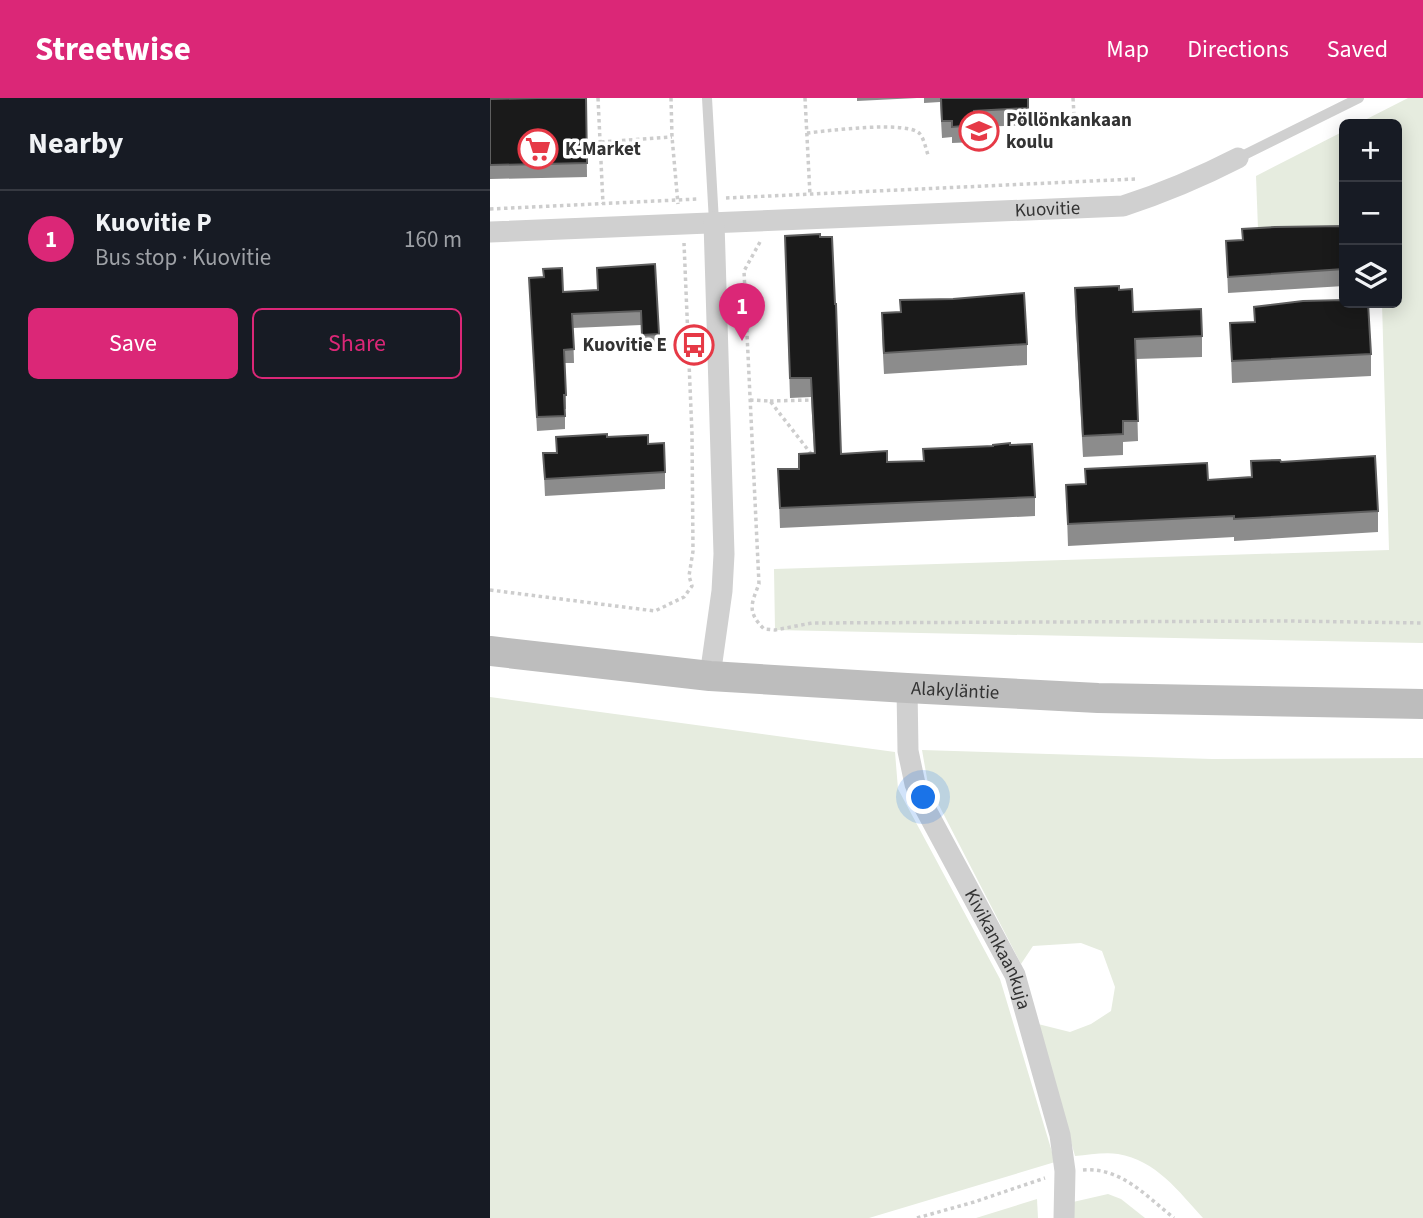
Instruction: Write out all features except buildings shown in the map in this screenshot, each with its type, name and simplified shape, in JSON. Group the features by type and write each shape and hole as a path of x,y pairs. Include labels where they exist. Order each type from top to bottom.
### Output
{"main road":[{"name":"Alakyläntie","path":"490,651 710,676 908,688 1098,698 1423,704"}],"street":[{"name":"Kuovitie","path":"490,232 1123,206 1201,177 1238,158"},
{"path":"710,676 722,591 724,554 714,222"},
{"name":"Kivikankaankuja","path":"908,688 908,751 915,783 925,808 1015,975 1060,1135 1065,1171 1064,1218"}],"lane":[{"path":"707,98 714,222"},
{"name":"Kuovitie","path":"1238,158 1359,98"}],"path":[{"path":"598,98 603,204"},
{"path":"490,590 655,611 684,597 692,586 689,576 693,551 692,434 683,224 677,200 671,137 671,98"},
{"path":"805,98 812,219"},
{"path":"1073,98 1076,131"},
{"path":"807,133 896,126 911,128 920,134 928,155"},
{"path":"601,142 671,137"},
{"path":"490,209 1140,179"},
{"path":"762,221 762,238 744,271 759,584 751,607 756,621 764,629 775,630 812,623 1289,621 1423,624"},
{"path":"750,400 820,400"},
{"path":"770,401 814,458"}],"shaded area":[{"path":"1408,98 1423,98 1423,643 775,630 774,569 1389,550 1382,308 1402,308 1402,119 1367,119"},
{"path":"1339,134 1339,226 1258,229 1256,176"},
{"path":"490,697 895,752 898,789 1000,979 1055,1162 869,1218 490,1218"},
{"path":"922,750 1212,759 1423,758 1423,1218 1203,1218 1166,1178 1132,1157 1113,1153 1075,1156 1038,1024 1070,1032 1091,1024 1111,1011 1115,987 1102,951 1081,943 1033,946 1021,964 928,784"},
{"path":"1108,1194 1121,1199 1145,1218 1071,1218 1073,1202"},
{"path":"1037,1199 1038,1218 976,1218"}],"place":[{"name":"Pöllönkankaan koulu","path":"979,131"},
{"name":"K-Market","path":"538,149"},
{"name":"Kuovitie P","path":"742,341"},
{"name":"Kuovitie E","path":"694,345"}]}
